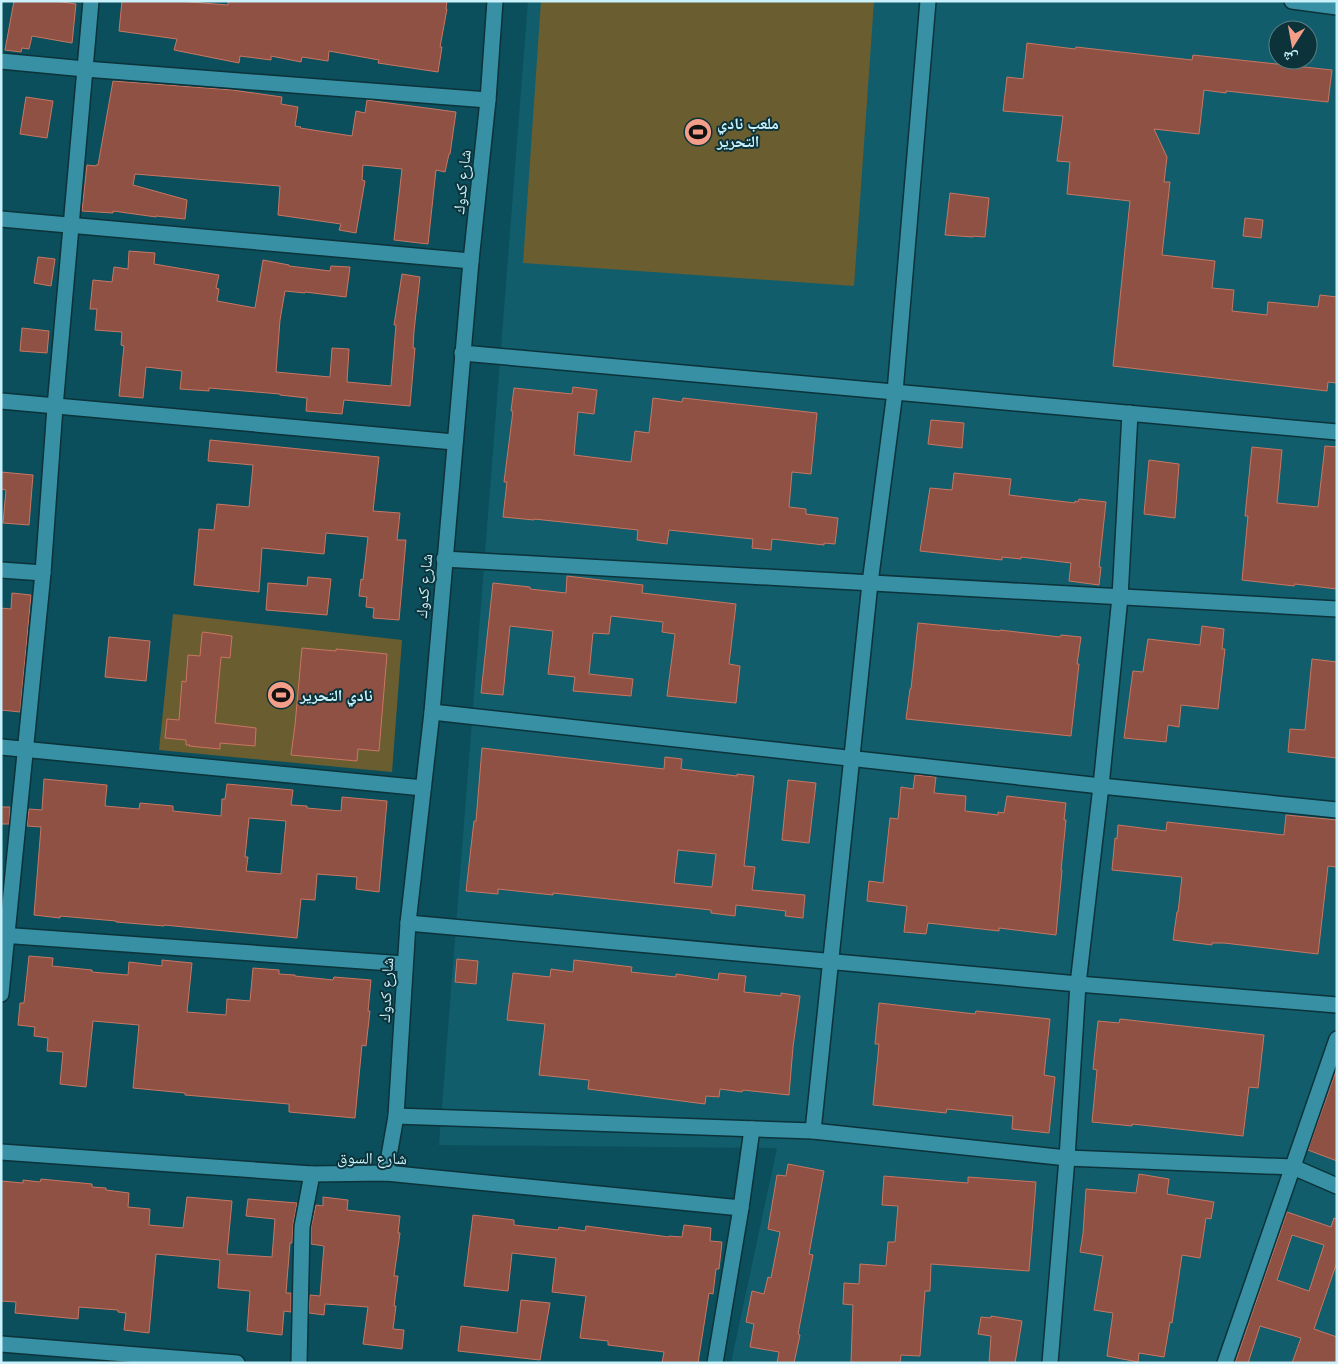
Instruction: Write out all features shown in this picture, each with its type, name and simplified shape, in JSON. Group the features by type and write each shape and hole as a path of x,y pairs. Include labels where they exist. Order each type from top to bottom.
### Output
{"street":[{"path":"1,994 4,936 43,573 54,407 91,1"},
{"name":"شارع كدوك","path":"386,1174 396,1116 408,923 432,712 454,442 488,100 495,1"},
{"path":"813,1131 870,583 895,392 928,1"},
{"path":"1292,1 1337,6"},
{"path":"1,61 488,100"},
{"path":"1,219 471,261"},
{"path":"462,353 1337,432"},
{"path":"1,402 454,442"},
{"path":"1050,1363 1068,1158 1078,984 1102,786 1120,597 1130,413"},
{"path":"444,559 1337,609"},
{"path":"1,570 43,573"},
{"path":"432,712 1337,810"},
{"path":"1,747 422,788"},
{"path":"408,923 1078,984 1337,1005"},
{"path":"4,936 405,964"},
{"path":"1225,1363 1337,1039"},
{"path":"396,1116 813,1131 1068,1158 1293,1166 1337,1186"},
{"path":"715,1363 742,1208 752,1129"},
{"name":"شارع السوق","path":"1,1152 312,1174 386,1174 742,1208"},
{"path":"299,1363 302,1227 312,1174"},
{"path":"1,1344 237,1363"}],"shaded area":[{"path":"528,1 1337,1 1337,1363 731,1363 777,1148 439,1145"},
{"name":"ملعب نادي التحرير","path":"541,1 874,1 854,286 523,263"},
{"name":"نادي التحرير","path":"173,614 402,640 392,772 159,750"}],"building":[{"path":"14,1 56,1 76,4 72,43 32,36 29,49 22,48 21,52 5,50"},
{"path":"122,1 178,1 228,5 228,1 447,1 447,9 440,47 442,47 438,72 378,63 379,60 329,51 328,61 302,57 301,62 271,56 271,60 240,56 239,63 174,50 177,39 119,31"},
{"path":"1027,43 1192,60 1193,55 1268,63 1268,70 1318,70 1318,68 1332,70 1328,102 1204,90 1199,134 1154,129 1167,157 1164,182 1170,182 1162,255 1215,261 1212,288 1234,290 1232,311 1267,315 1268,302 1318,307 1320,295 1337,297 1337,383 1328,382 1327,391 1113,366 1130,201 1067,194 1070,162 1057,161 1063,116 1003,111 1007,77 1023,79"},
{"path":"113,81 232,90 282,97 281,104 298,107 295,126 352,136 356,111 365,113 367,100 456,112 450,154 445,172 436,170 428,244 394,240 402,169 363,165 362,180 365,181 356,233 339,230 341,224 278,215 280,186 135,174 133,185 187,200 185,219 113,211 113,213 82,211 87,165 98,165"},
{"path":"26,97 53,101 47,138 20,134"},
{"path":"950,193 989,198 985,237 945,235"},
{"path":"1245,218 1263,220 1261,238 1243,236"},
{"path":"129,251 155,253 154,264 219,275 216,288 219,289 217,301 255,308 263,260 289,266 330,271 331,266 350,267 346,297 285,291 280,320 276,372 330,377 332,348 349,349 347,382 391,386 396,325 394,325 402,274 420,277 414,331 413,348 415,348 410,406 344,400 342,414 306,411 307,398 209,388 209,391 180,389 182,371 146,367 143,398 119,396 124,346 121,345 122,332 95,330 97,309 90,309 93,280 112,282 114,267 128,269"},
{"path":"38,257 55,259 51,286 34,283"},
{"path":"22,328 49,331 47,353 20,351"},
{"path":"573,387 597,390 594,414 578,412 574,455 631,462 635,431 649,433 653,398 682,402 683,398 817,413 811,474 792,472 789,507 806,509 806,514 838,518 835,544 824,543 824,545 772,539 771,550 752,548 753,539 669,530 667,544 637,540 638,530 503,517 507,482 504,482 514,388 572,394"},
{"path":"931,420 964,423 962,448 928,444"},
{"path":"210,440 379,457 373,511 400,513 397,540 406,540 399,620 373,618 374,608 366,607 367,597 359,596 361,579 363,580 368,537 326,533 324,554 262,548 259,592 194,585 199,529 214,530 217,504 249,507 253,465 208,461"},
{"path":"1325,446 1337,447 1337,589 1242,580 1248,516 1245,516 1252,447 1282,450 1277,503 1318,507"},
{"path":"1149,460 1179,464 1175,518 1144,514"},
{"path":"1,472 33,475 29,525 3,523 6,490 1,489"},
{"path":"954,473 1011,479 1009,495 1075,503 1079,499 1106,502 1099,567 1101,567 1099,585 1069,581 1071,563 1021,557 1021,559 1002,557 1002,560 920,551 930,488 952,490"},
{"path":"567,576 643,585 642,593 736,604 729,664 740,666 736,703 667,696 675,634 662,632 663,622 611,616 609,634 593,633 589,674 633,679 631,696 573,691 575,677 548,674 553,631 510,626 503,695 481,693 493,583 566,593"},
{"path":"308,577 331,579 327,615 266,610 268,583 307,586"},
{"path":"12,593 31,595 20,712 1,710 1,608 11,609"},
{"path":"918,623 1060,637 1061,635 1081,637 1071,736 906,719"},
{"path":"1202,626 1224,629 1222,649 1225,649 1218,709 1181,705 1179,727 1168,725 1166,742 1124,738 1133,671 1143,672 1148,639 1200,645"},
{"path":"203,632 232,636 230,658 221,657 215,723 256,728 255,746 220,743 220,749 189,746 186,745 186,740 165,738 167,719 179,720 182,681 186,682 188,655 200,656"},
{"path":"109,637 150,641 146,681 105,677"},
{"path":"302,648 387,654 379,751 358,749 357,761 291,755"},
{"path":"1312,659 1337,662 1337,758 1288,752 1290,729 1305,730"},
{"path":"482,748 664,769 665,757 682,759 681,769 737,776 737,774 754,776 744,866 755,867 752,890 805,895 803,918 785,916 786,911 736,905 735,916 711,913 711,910 553,893 553,895 498,889 498,894 466,891 474,821 476,821","holes":["678,850 716,854 712,887 674,883"]},
{"path":"915,775 936,777 934,793 966,796 965,811 998,815 998,812 1004,813 1007,796 1066,803 1056,935 999,928 999,931 928,923 926,934 904,932 907,906 867,901 869,881 883,883 890,818 898,819 901,787 913,789"},
{"path":"44,779 107,785 105,806 139,809 140,803 173,806 173,811 221,816 222,799 225,799 227,784 293,790 291,805 307,806 307,808 341,811 342,797 387,801 379,892 356,889 357,877 317,874 315,900 301,899 297,938 34,915 41,827 27,826 29,809 42,810","holes":["249,818 286,821 281,874 246,871 248,857 245,857"]},
{"path":"788,780 816,783 809,843 782,840"},
{"path":"1,807 10,807 9,824 1,824"},
{"path":"1286,815 1337,820 1337,867 1328,866 1318,954 1224,943 1212,943 1212,945 1173,940 1182,877 1112,870 1118,825 1166,831 1167,822 1284,835"},
{"path":"29,956 53,958 52,966 128,975 129,962 162,966 162,960 192,963 187,1012 226,1015 227,999 250,1001 253,968 279,970 279,974 333,980 334,977 371,980 366,1046 362,1045 355,1118 289,1112 289,1104 185,1095 185,1093 133,1088 139,1025 93,1021 86,1087 60,1084 63,1052 47,1051 48,1038 34,1036 35,1027 18,1025 20,1003 24,1003"},
{"path":"457,959 478,961 476,984 455,982"},
{"path":"574,960 632,967 631,972 676,977 676,974 718,980 719,973 746,976 744,992 781,996 781,993 800,996 789,1095 720,1089 719,1097 706,1096 705,1104 588,1089 589,1080 539,1075 545,1024 507,1020 513,973 550,977 551,969 573,972"},
{"path":"879,1003 975,1014 976,1011 1050,1019 1044,1075 1055,1077 1049,1133 1012,1129 1013,1116 947,1109 946,1113 873,1105 879,1044 875,1044"},
{"path":"1120,1019 1264,1035 1258,1088 1249,1087 1243,1136 1132,1124 1132,1126 1092,1122 1097,1070 1093,1069 1098,1021 1119,1023"},
{"path":"1337,1068 1337,1161 1308,1150"},
{"path":"788,1164 824,1171 809,1254 813,1255 794,1363 777,1363 779,1352 750,1347 754,1324 746,1322 752,1291 764,1294 768,1277 771,1278 780,1232 768,1229 777,1175 786,1176"},
{"path":"1139,1174 1169,1179 1167,1194 1214,1202 1211,1219 1206,1218 1200,1258 1182,1255 1172,1323 1170,1322 1164,1357 1139,1353 1138,1362 1107,1356 1113,1313 1094,1310 1103,1256 1080,1252 1086,1189 1136,1193"},
{"path":"884,1176 968,1183 968,1177 1036,1182 1029,1271 931,1264 930,1291 925,1291 920,1356 901,1355 900,1363 851,1363 853,1305 843,1304 844,1283 859,1284 860,1264 886,1266 888,1242 895,1242 898,1206 882,1205"},
{"path":"41,1179 92,1184 92,1187 129,1193 128,1207 150,1209 149,1225 183,1228 187,1197 232,1201 227,1254 272,1257 275,1219 246,1216 248,1199 297,1203 292,1243 290,1243 286,1293 291,1293 291,1312 284,1311 282,1335 247,1331 250,1291 218,1288 220,1260 156,1254 149,1333 124,1330 126,1313 118,1312 118,1310 79,1307 78,1319 15,1313 16,1302 1,1301 1,1181 23,1183 23,1180 40,1182"},
{"path":"323,1197 348,1200 347,1210 400,1216 398,1233 400,1233 394,1276 398,1276 393,1329 404,1330 402,1349 363,1344 368,1307 325,1304 324,1315 309,1313 310,1295 320,1296 324,1246 311,1244 311,1228 316,1205 323,1206"},
{"path":"1287,1212 1331,1227 1334,1218 1337,1219 1337,1262 1314,1329 1337,1337 1337,1363 1292,1363 1301,1338 1260,1326 1248,1363 1235,1363","holes":["1292,1235 1324,1245 1309,1291 1277,1280"]},
{"path":"473,1215 514,1220 514,1225 558,1230 559,1227 585,1231 586,1226 669,1237 682,1237 684,1225 711,1228 710,1241 722,1242 719,1269 716,1269 713,1294 709,1293 698,1363 662,1363 664,1352 608,1345 608,1341 580,1338 586,1296 552,1292 556,1258 512,1253 508,1291 464,1286"},
{"path":"521,1300 550,1303 540,1360 458,1351 461,1326 517,1333"},
{"path":"991,1316 1022,1321 1015,1363 989,1363 991,1336 978,1334 981,1317 991,1318"}],"place":[{"name":"ملعب نادي التحرير","path":"698,132"},
{"name":"نادي التحرير","path":"281,695"}]}
